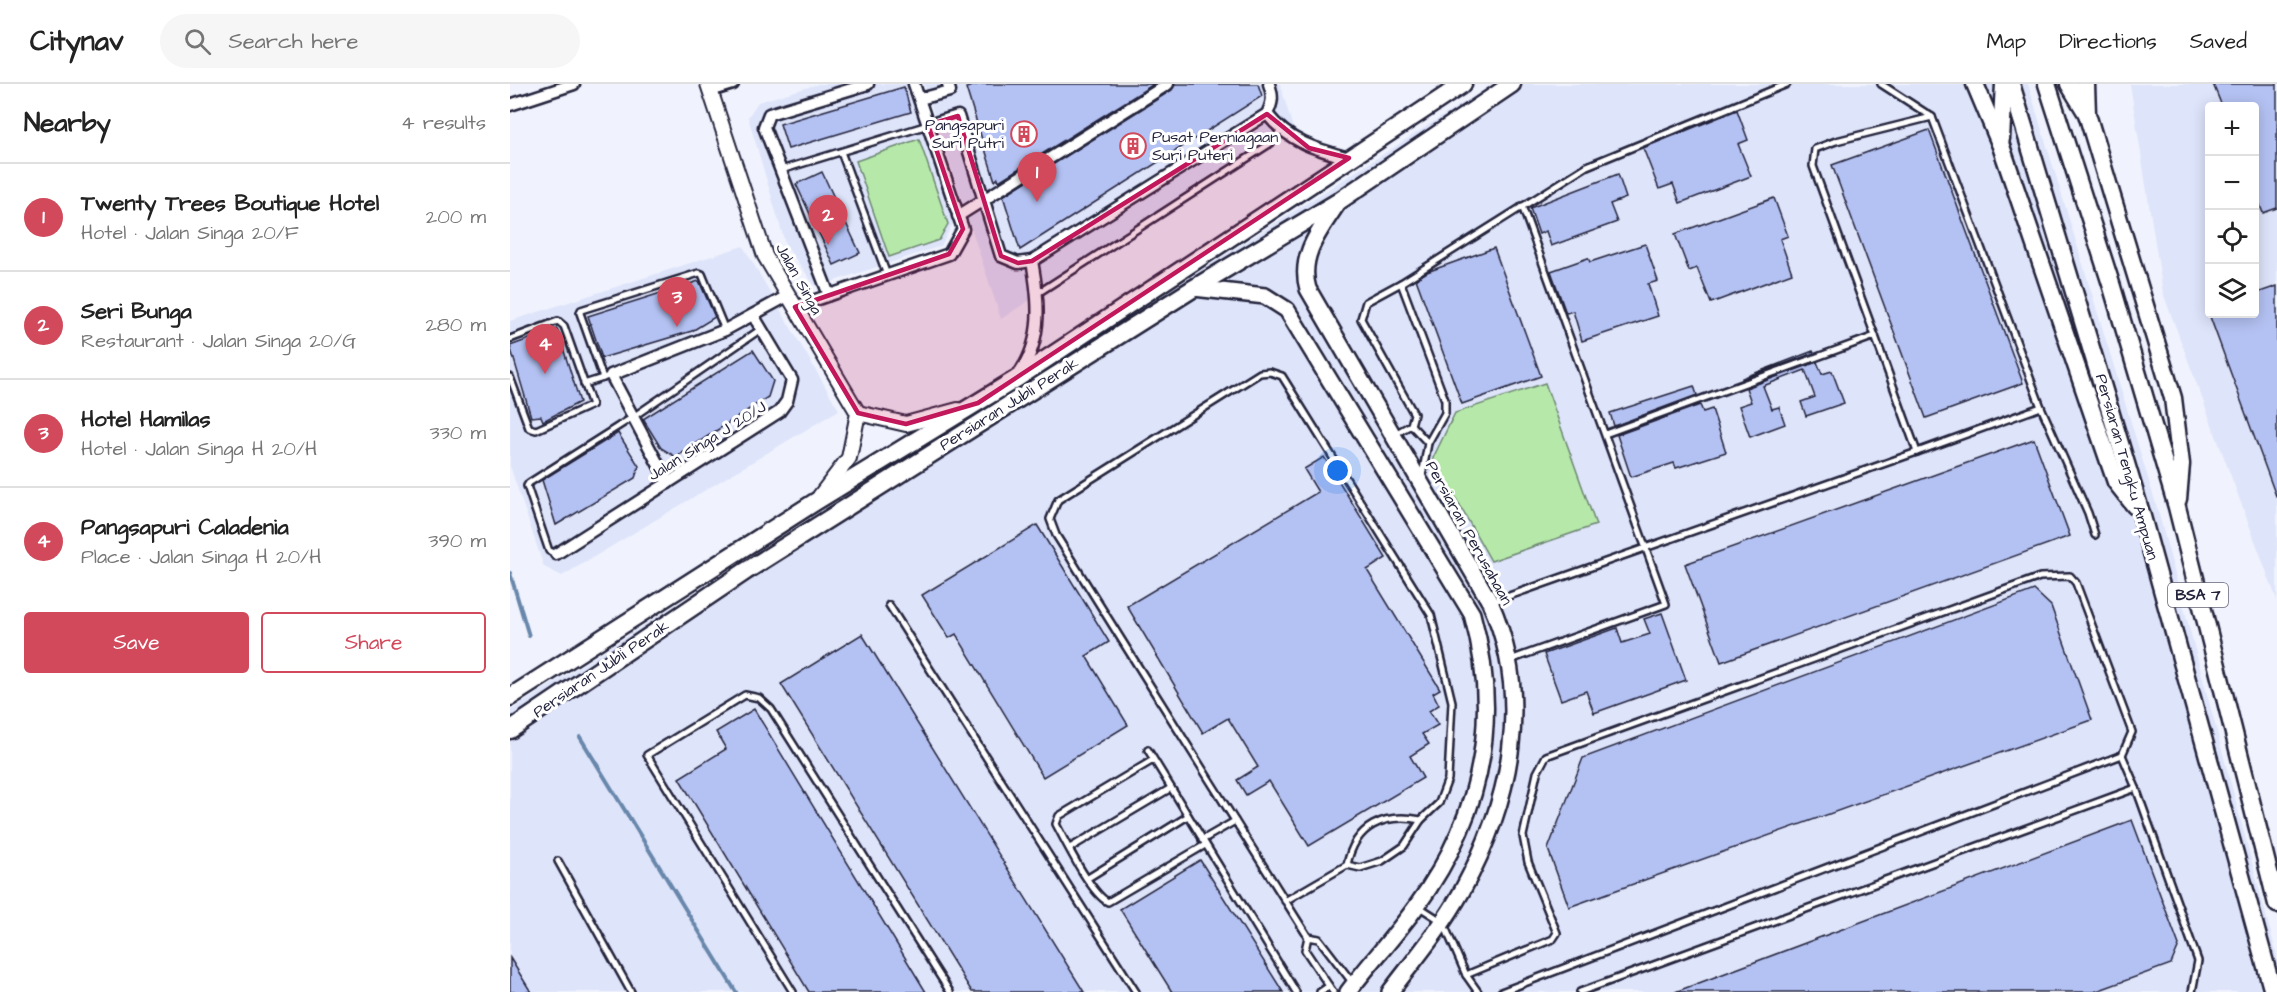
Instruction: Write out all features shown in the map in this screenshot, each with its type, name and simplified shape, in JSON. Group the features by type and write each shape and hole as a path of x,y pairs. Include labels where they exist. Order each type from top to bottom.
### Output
{"main road":[{"name":"Persiaran Jubli Perak","path":"510,696 815,502 1016,379 1463,84"},
{"name":"Persiaran Jubli Perak","path":"510,730 746,571 1194,288 1339,201 1512,84"},
{"path":"1965,84 1986,111"},
{"path":"1975,84 2001,146 2116,482 2141,513"},
{"path":"2001,146 2004,84"},
{"name":"Persiaran Tengku Ampuan","path":"2011,84 2141,513 2273,992"},
{"name":"BSA 7","path":"2047,84 2112,287 2177,507 2277,904"},
{"path":"2069,84 2087,114 2173,398 2181,464 2177,507"},
{"path":"2086,84 2087,114"},
{"name":"Persiaran Perusahaan","path":"1339,201 1312,244 1305,263 1308,289 1490,602 1504,633 1513,692 1512,756 1497,811 1462,890 1443,922 1390,992"},
{"path":"1194,288 1265,296 1287,310 1472,614 1479,638 1487,702 1484,747 1472,804 1443,863 1417,906 1351,988"}],"street":[{"path":"510,105 574,84"},
{"path":"709,87 733,84"},
{"path":"829,295 764,128 769,114 868,84"},
{"path":"668,483 633,417 607,376 792,301 829,295 949,254 963,229 914,84"},
{"path":"920,99 950,91 948,84"},
{"path":"958,216 1168,84"},
{"path":"928,125 958,116 1001,256 1018,263 1032,261 1267,114 1272,104 1269,84"},
{"name":"Jalan Singa","path":"709,87 765,256 858,412"},
{"path":"1267,114 1280,130 1309,148 1348,158"},
{"path":"1016,379 1032,355 1037,329 1038,293 1032,261"},
{"name":"Jalan Singa J 20/J","path":"556,554 779,412 787,401 792,380 753,315"},
{"path":"815,502 849,458 858,412 906,424 978,403"}],"lane":[{"path":"1393,435 1411,425 1414,414 1410,403 1361,319 1366,302 1401,283 1587,166 1787,84"},
{"path":"1881,84 1932,117 2041,407 2095,534"},
{"path":"1917,452 1813,166 1815,149 1836,141 1932,117"},
{"path":"781,170 928,125"},
{"path":"1038,293 1271,143 1280,130"},
{"path":"841,152 887,275"},
{"path":"1508,660 1666,604 1522,206"},
{"path":"584,384 607,376 580,313 582,310 699,273 702,274 725,330"},
{"path":"1401,283 1444,400 1445,413 1428,443 1420,482"},
{"path":"510,339 558,321 564,326 592,405 536,430 529,428 510,377"},
{"path":"556,554 549,551 527,486 529,483 633,417 761,329"},
{"path":"1605,434 1875,336"},
{"path":"1285,901 1347,865 1360,868 1382,861 1404,846 1421,820 1439,803 1448,779 1452,702 1431,615 1282,376 1270,372 1260,373 1058,500 1050,519 1056,535 1285,901 1308,937 1305,950 1333,992"},
{"path":"1490,602 2041,407"},
{"path":"1411,425 1428,443"},
{"path":"1466,975 1553,939 1557,933 1528,862 1523,836 1537,773 1546,756 2040,577 2070,576 2076,583 2132,732 2122,755 1501,992"},
{"path":"889,605 1136,992"},
{"path":"793,992 647,755 745,695 759,698 771,709 950,992"},
{"path":"1148,750 1296,992"},
{"path":"2122,755 2198,961 2194,992"},
{"path":"1153,760 1059,816 1056,824 1103,899 1108,902 1235,821"},
{"path":"1070,848 1171,788"},
{"path":"1580,992 2136,788"},
{"path":"1088,878 1188,816"},
{"path":"1347,865 1349,852 1358,837 1382,819 1401,816 1421,820"},
{"path":"558,861 631,992"},
{"path":"1417,906 1443,922 1466,975 1478,992"},
{"path":"1308,937 1319,939 1351,988"},
{"path":"1320,992 1329,986"}],"highlighted area":[{"path":"1267,114 1309,148 1349,158 978,403 906,424 858,413 795,307 949,254 963,229 928,125 958,116 1001,256 1018,263 1032,261"}],"shaded area":[{"path":"819,84 908,84 953,223 941,246 816,287 786,246 748,117 758,102"},
{"path":"924,84 1280,84 1293,128 1001,319"},
{"path":"1493,84 2028,84 2158,511 2277,956 2277,992 510,992 510,711"},
{"path":"2130,84 2277,84 2277,600 2163,293"},
{"path":"743,246 839,410 562,576 544,567 510,466 510,321"}],"green space":[{"path":"919,139 948,224 939,240 889,257 856,161"},
{"path":"1545,383 1596,525 1491,561 1433,458 1455,413"}],"building":[{"name":"Pangsapuri Suri Putri","path":"980,84 1154,84 999,181 998,178 995,181 966,88"},
{"name":"Pusat Perniagaan Suri Puteri","path":"1175,84 1258,84 1262,96 1020,250 1003,196 1172,90"},
{"path":"2213,84 2277,84 2277,208 2263,213 2259,203 2259,102 2220,102"},
{"path":"904,87 911,112 788,149 780,124"},
{"path":"1737,110 1748,140 1738,144 1751,176 1680,203 1673,184 1659,189 1643,148"},
{"path":"1929,130 2023,383 1926,418 1832,165"},
{"path":"822,172 860,253 834,265 796,184"},
{"path":"1618,174 1626,198 1610,204 1617,222 1551,246 1546,231 1539,234 1530,208"},
{"path":"1774,198 1788,236 1780,239 1792,273 1711,303 1697,268 1689,271 1675,234"},
{"path":"1645,244 1658,281 1648,284 1658,316 1582,341 1573,311 1566,313 1551,271 1588,258 1590,262"},
{"path":"1494,248 1541,376 1462,404 1416,279 1427,272"},
{"path":"699,281 715,317 692,331 602,358 588,316"},
{"path":"2277,286 2276,496 2210,318 2259,318 2259,292"},
{"path":"557,329 580,402 543,421 541,416 531,417 510,346"},
{"path":"753,350 773,381 768,397 676,457 661,448 643,419"},
{"path":"1813,351 1814,353 1742,379 1742,378"},
{"path":"1817,362 1822,374 1832,371 1844,403 1806,416 1801,402 1815,397 1805,370 1763,386 1772,409 1779,407 1785,424 1750,437 1739,406 1751,402 1746,388"},
{"path":"1694,386 1697,395 1614,426 1610,413"},
{"path":"1700,405 1703,412 1712,409 1726,452 1676,468 1674,463 1631,477 1617,435"},
{"path":"618,433 639,466 635,478 556,525 542,480"},
{"path":"2034,439 2070,536 1721,662 1685,564"},
{"path":"1324,457 1386,558 1367,570 1440,689 1433,693 1439,705 1429,711 1438,725 1422,734 1429,744 1410,756 1423,778 1309,846 1269,781 1246,795 1237,780 1258,767 1228,718 1203,733 1127,606 1318,492 1304,469"},
{"path":"1037,525 1109,642 1086,656 1128,725 1043,777 956,634 949,638 922,595"},
{"path":"2034,590 2051,606 2092,720 1569,907 1548,849 1583,758"},
{"path":"1662,613 1686,680 1594,713 1586,691 1561,700 1544,654 1617,628 1622,643 1650,634 1644,619"},
{"path":"862,634 1084,992 972,992 781,684"},
{"path":"754,709 926,992 809,992 679,778 726,749 716,732"},
{"path":"2132,820 2179,945 2171,964 2094,992 1675,992"},
{"path":"1200,860 1283,992 1172,992 1120,909"},
{"path":"510,958 531,992 510,992"}],"waterway":[{"path":"510,573 529,636"},
{"path":"580,737 736,992"}],"place":[{"name":"Pangsapuri Suri Putri","path":"1024,134"},
{"name":"Pusat Perniagaan Suri Puteri","path":"1133,146"},
{"name":"Twenty Trees Boutique Hotel","path":"1037,202"},
{"name":"Seri Bunga","path":"828,245"},
{"name":"Hotel Hamilas","path":"677,327"},
{"name":"Pangsapuri Caladenia","path":"545,374"}]}
